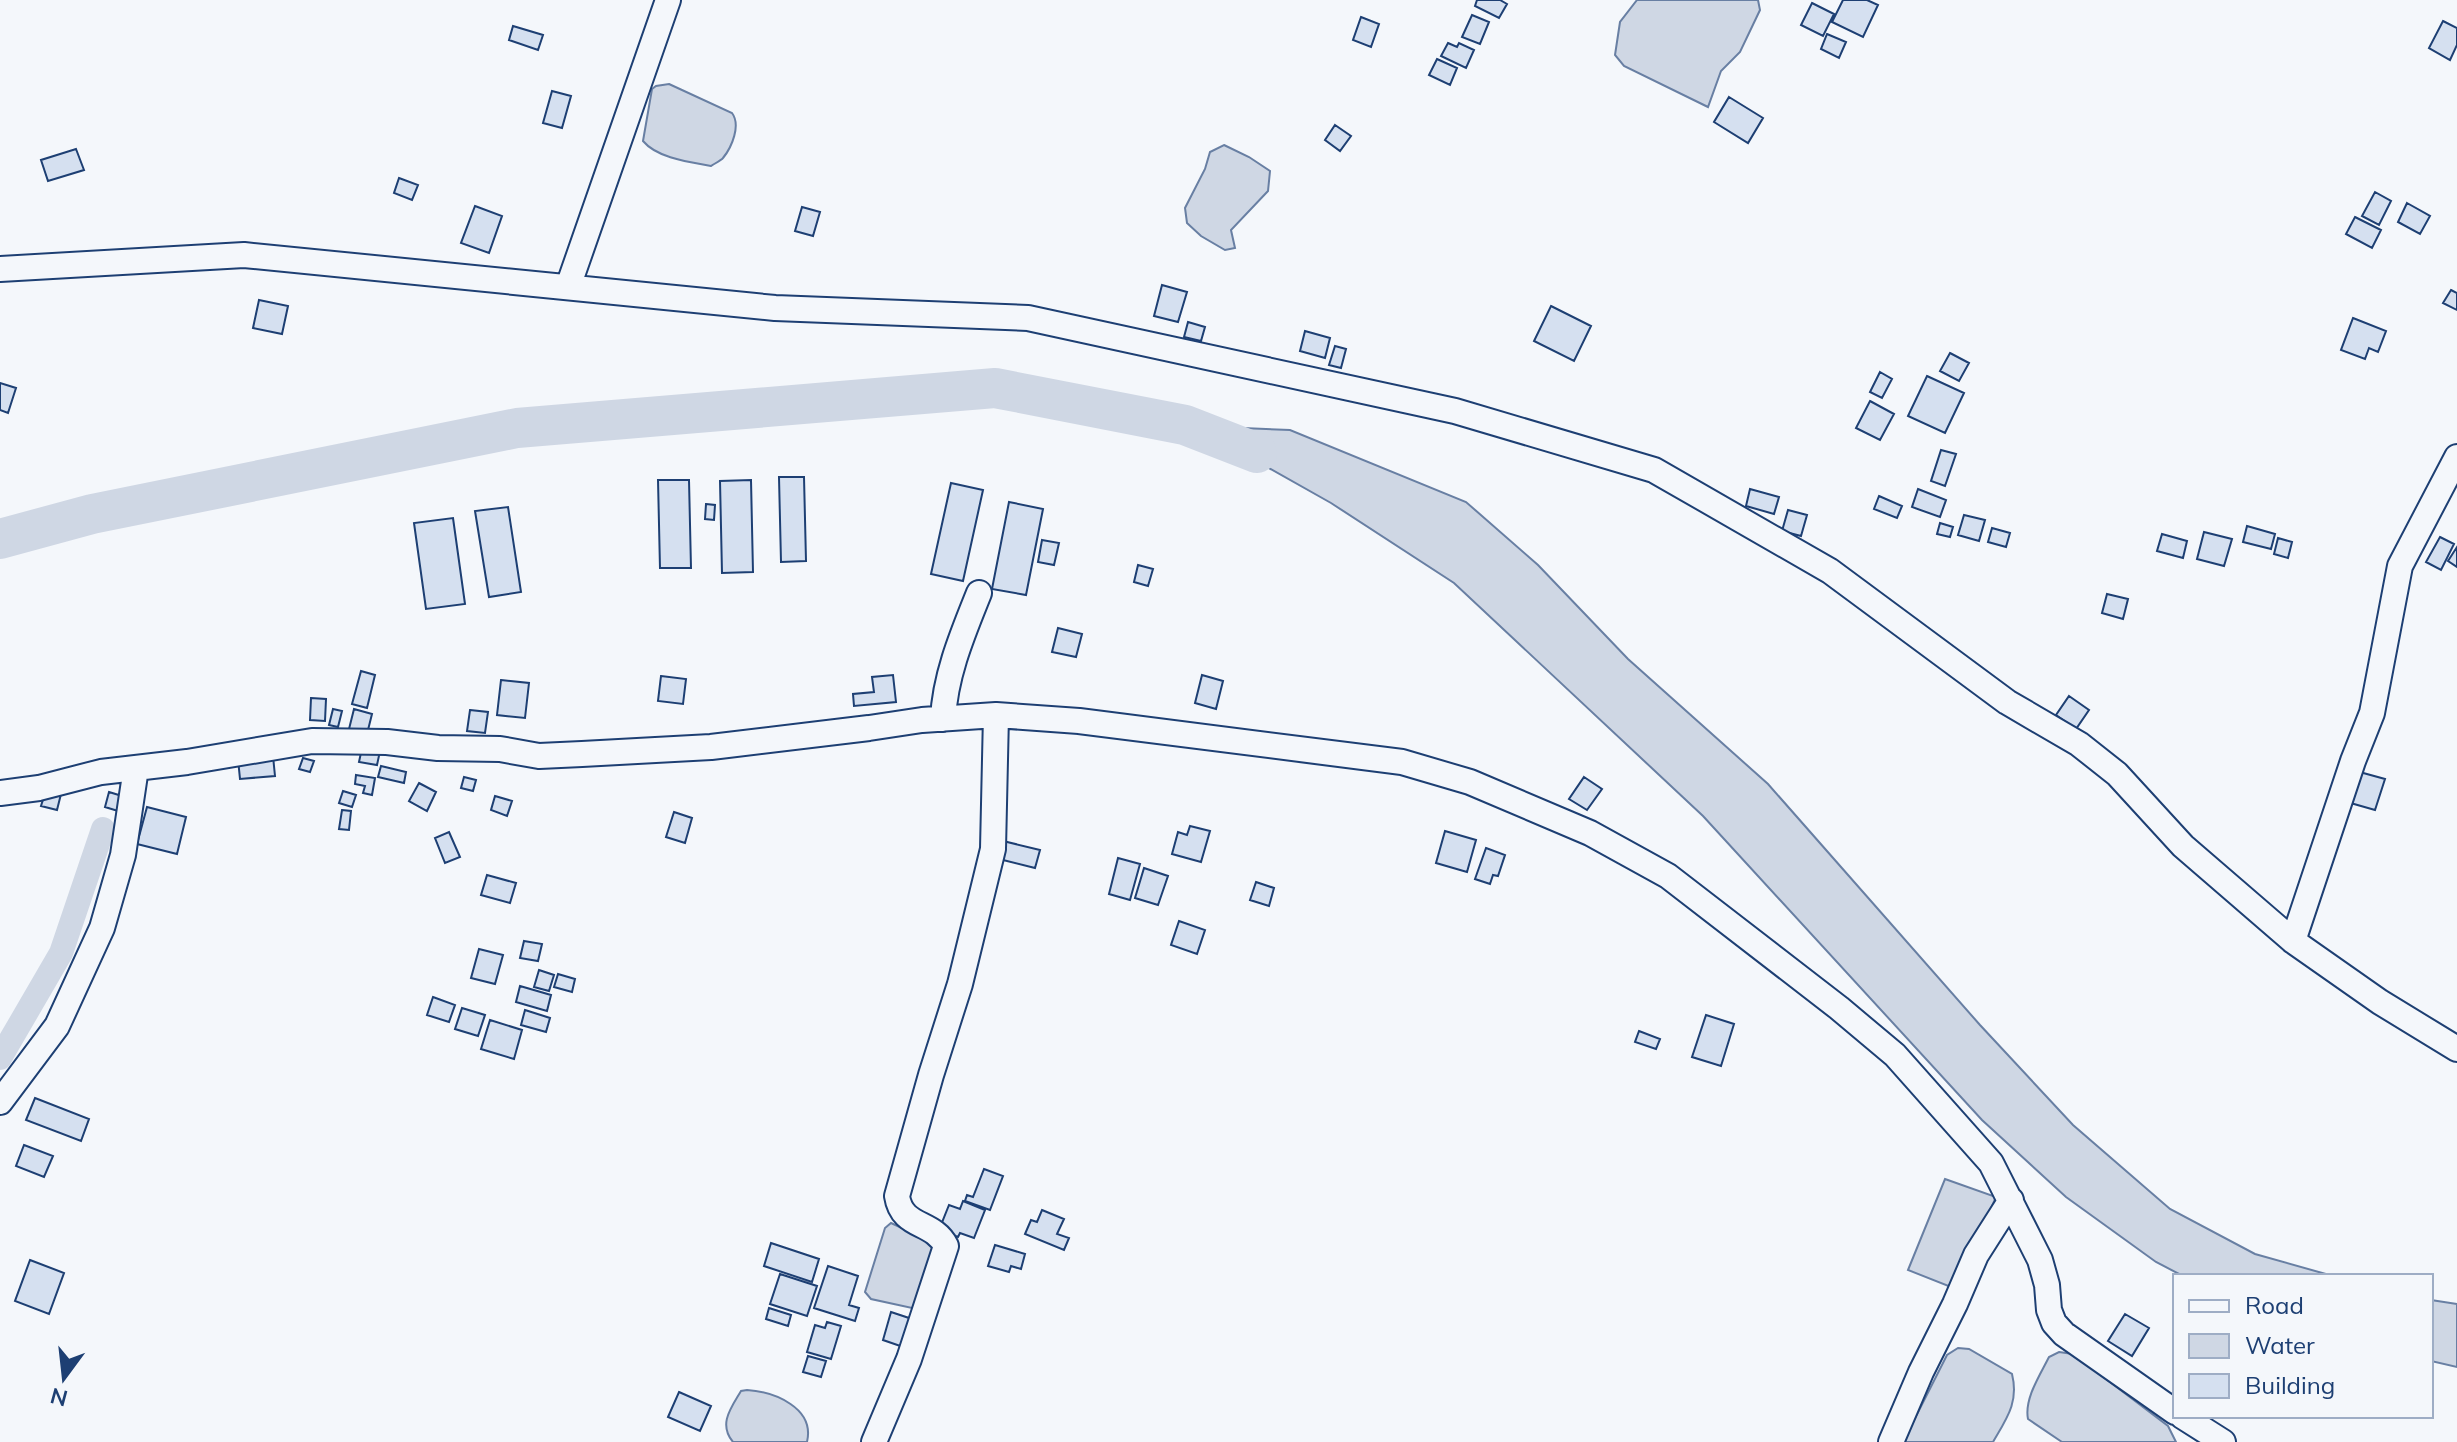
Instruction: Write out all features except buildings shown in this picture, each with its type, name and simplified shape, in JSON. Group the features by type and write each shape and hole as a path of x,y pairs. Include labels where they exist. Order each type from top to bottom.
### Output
{"street":[{"path":"568,287 668,0"},
{"path":"0,269 244,255 775,308 1028,318 1455,411 1654,470 1830,571 2007,702 2079,744 2117,774 2183,846 2293,941 2380,1002 2457,1049"},
{"path":"2293,941 2372,713 2400,566 2457,457"},
{"path":"943,719 944,697 957,651 979,593"},
{"path":"874,1442 909,1359 946,1246 941,1237 905,1217 899,1209 897,1196 960,984 993,849 996,715"},
{"path":"0,793 39,788 101,772 187,762 312,741 500,749 539,756 711,747 996,715 1079,721 1402,762 1470,782 1590,833 1668,876 1895,1055 1991,1163 2044,1273 2054,1323 2064,1334 2173,1411"},
{"path":"0,1102 57,1026 102,928 123,855 136,768"},
{"path":"1891,1442 1976,1255 2011,1200"},
{"path":"2185,1418 2223,1442"}],"water":[{"path":"1637,0 1758,0 1760,10 1740,52 1721,71 1708,107 1624,66 1615,55 1620,22"},
{"path":"669,84 732,113 735,118 734,136 729,148 722,159 711,166 656,152 643,141 652,89"},
{"path":"1224,145 1270,171 1268,191 1231,230 1235,248 1225,250 1201,236 1187,223 1185,208 1210,152"},
{"path":"1194,426 1290,430 1466,502 1538,565 1628,659 1768,784 1980,1025 2073,1125 2170,1209 2255,1254 2326,1274 2179,1274 2156,1262 2066,1197 1982,1120 1703,816 1454,583 1331,503"},
{"path":"1945,1179 1996,1197 1956,1289 1908,1270"},
{"path":"891,1223 928,1240 932,1245 916,1306 912,1308 871,1299 865,1292 885,1228"},
{"path":"2433,1300 2457,1304 2457,1367 2433,1361"},
{"path":"1958,1348 1969,1349 2012,1374 2013,1401 1993,1442 1903,1442 1947,1355"},
{"path":"2059,1352 2073,1354 2168,1426 2176,1442 2062,1442 2028,1419 2028,1403 2034,1387 2049,1357"},
{"path":"741,1391 780,1398 799,1411 808,1430 807,1442 733,1442 726,1422"}],"waterway":[{"path":"0,539 92,514 517,428 995,388 1185,425 1257,453"},
{"path":"0,1058 61,953 103,829"}]}
